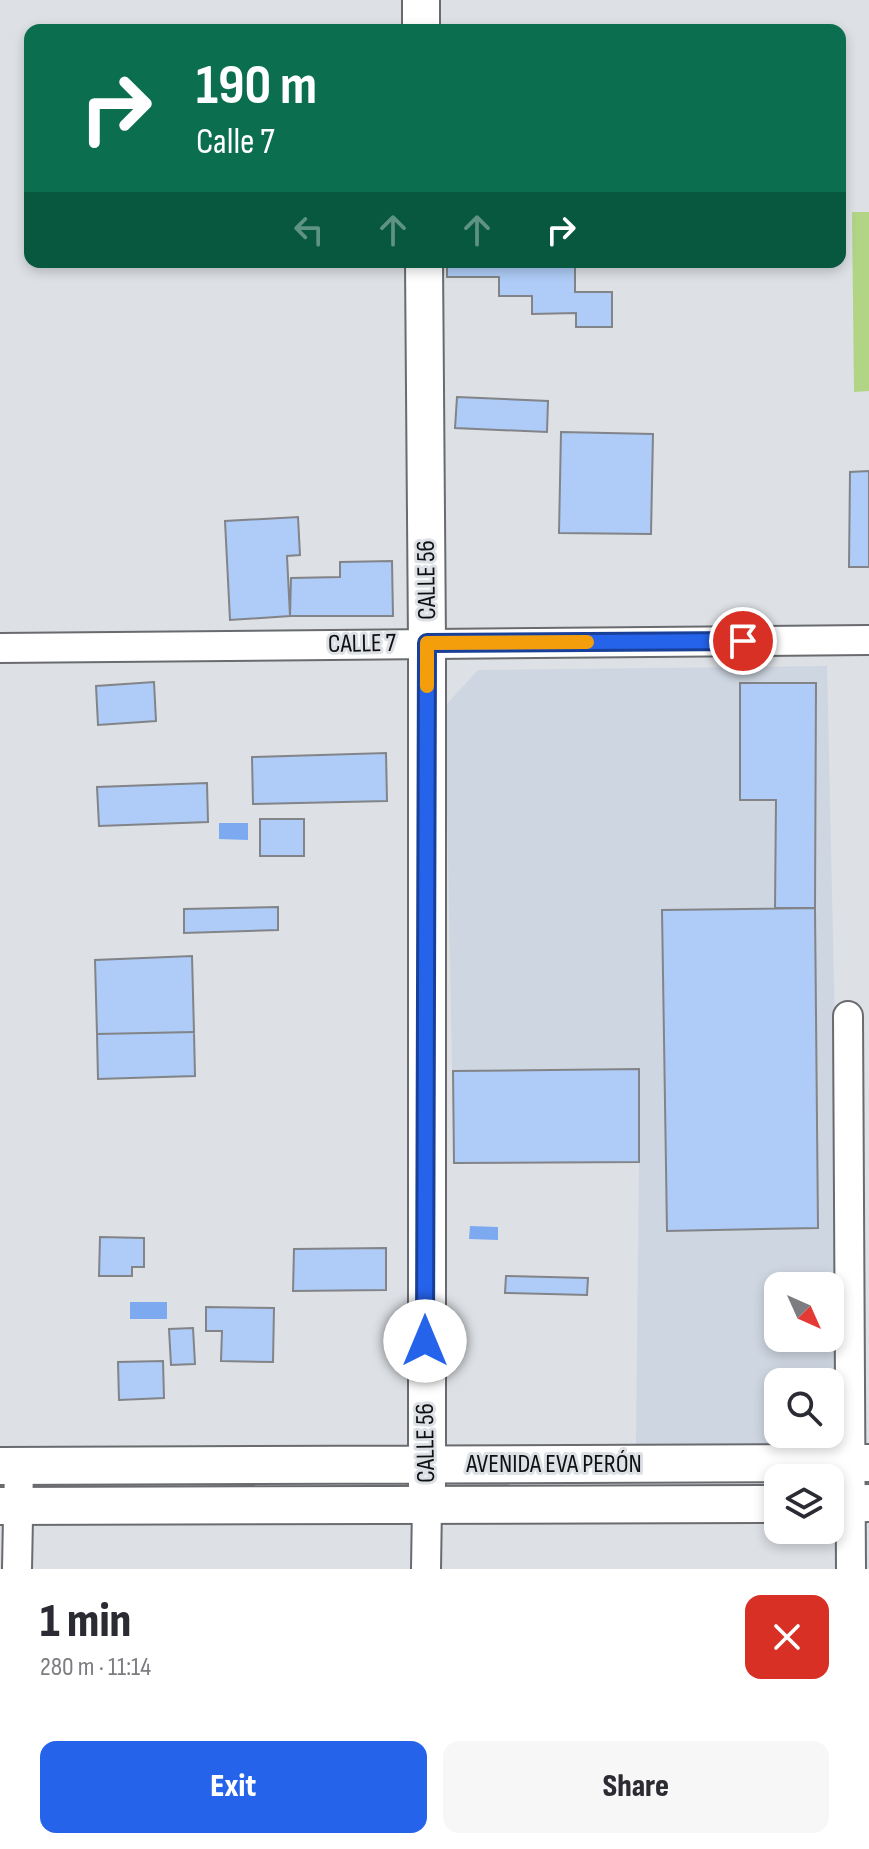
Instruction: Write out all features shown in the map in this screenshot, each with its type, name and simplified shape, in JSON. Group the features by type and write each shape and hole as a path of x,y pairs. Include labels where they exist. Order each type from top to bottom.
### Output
{"main road":[{"path":"421,0 421,24"},
{"name":"CALLE 56","path":"424,268 427,1505"},
{"name":"AVENIDA EVA PERÓN","path":"9,1466 860,1463"},
{"name":"AVENIDA EVA PERÓN","path":"8,1506 764,1504"}],"street":[{"name":"CALLE 7","path":"0,648 869,640"},
{"path":"848,1016 859,1060 860,1463 850,1503 851,1569"},
{"path":"9,1466 8,1506 17,1569"},
{"name":"CALLE 56","path":"426,1569 427,1505"}],"shaded area":[{"path":"827,666 840,1272 764,1272 764,1352 842,1352 842,1368 764,1368 764,1444 636,1444 639,1162 454,1163 445,706 478,670"}],"green space":[{"path":"852,212 869,212 869,391 854,392"}],"water":[{"path":"219,823 248,823 248,840 219,839"},
{"path":"470,1226 498,1227 498,1240 469,1239"},
{"path":"130,1302 167,1302 167,1319 130,1319"}],"building":[{"path":"447,268 575,268 575,292 612,292 612,327 576,327 576,313 532,314 532,296 499,296 499,277 447,277"},
{"path":"457,397 548,401 547,432 455,428"},
{"path":"561,432 653,434 651,534 559,533"},
{"path":"869,471 869,567 849,567 850,472"},
{"path":"298,517 300,555 287,556 290,616 230,620 225,521"},
{"path":"392,561 393,616 290,616 291,578 340,577 340,562"},
{"path":"154,682 156,721 98,725 96,686"},
{"path":"740,683 816,683 815,908 775,908 776,800 740,800"},
{"path":"386,753 387,801 253,804 252,757"},
{"path":"207,783 208,822 99,826 97,787"},
{"path":"260,819 304,819 304,856 260,856"},
{"path":"278,907 278,930 184,933 184,909"},
{"path":"815,908 818,1228 667,1231 662,910"},
{"path":"192,956 194,1032 97,1034 95,960"},
{"path":"194,1032 195,1076 98,1079 97,1034"},
{"path":"639,1069 639,1162 454,1163 453,1071"},
{"path":"100,1237 144,1238 144,1267 132,1267 132,1276 99,1276"},
{"path":"386,1248 386,1290 293,1291 294,1249"},
{"path":"506,1276 588,1278 587,1295 505,1293"},
{"path":"206,1307 274,1308 273,1362 221,1361 222,1331 206,1331"},
{"path":"193,1328 195,1364 171,1365 169,1329"},
{"path":"163,1361 164,1398 119,1400 118,1362"}],"slow traffic":[{"path":"427,686 427,643 587,642"}],"route":[{"path":"425,1341 427,643 743,641"}]}
